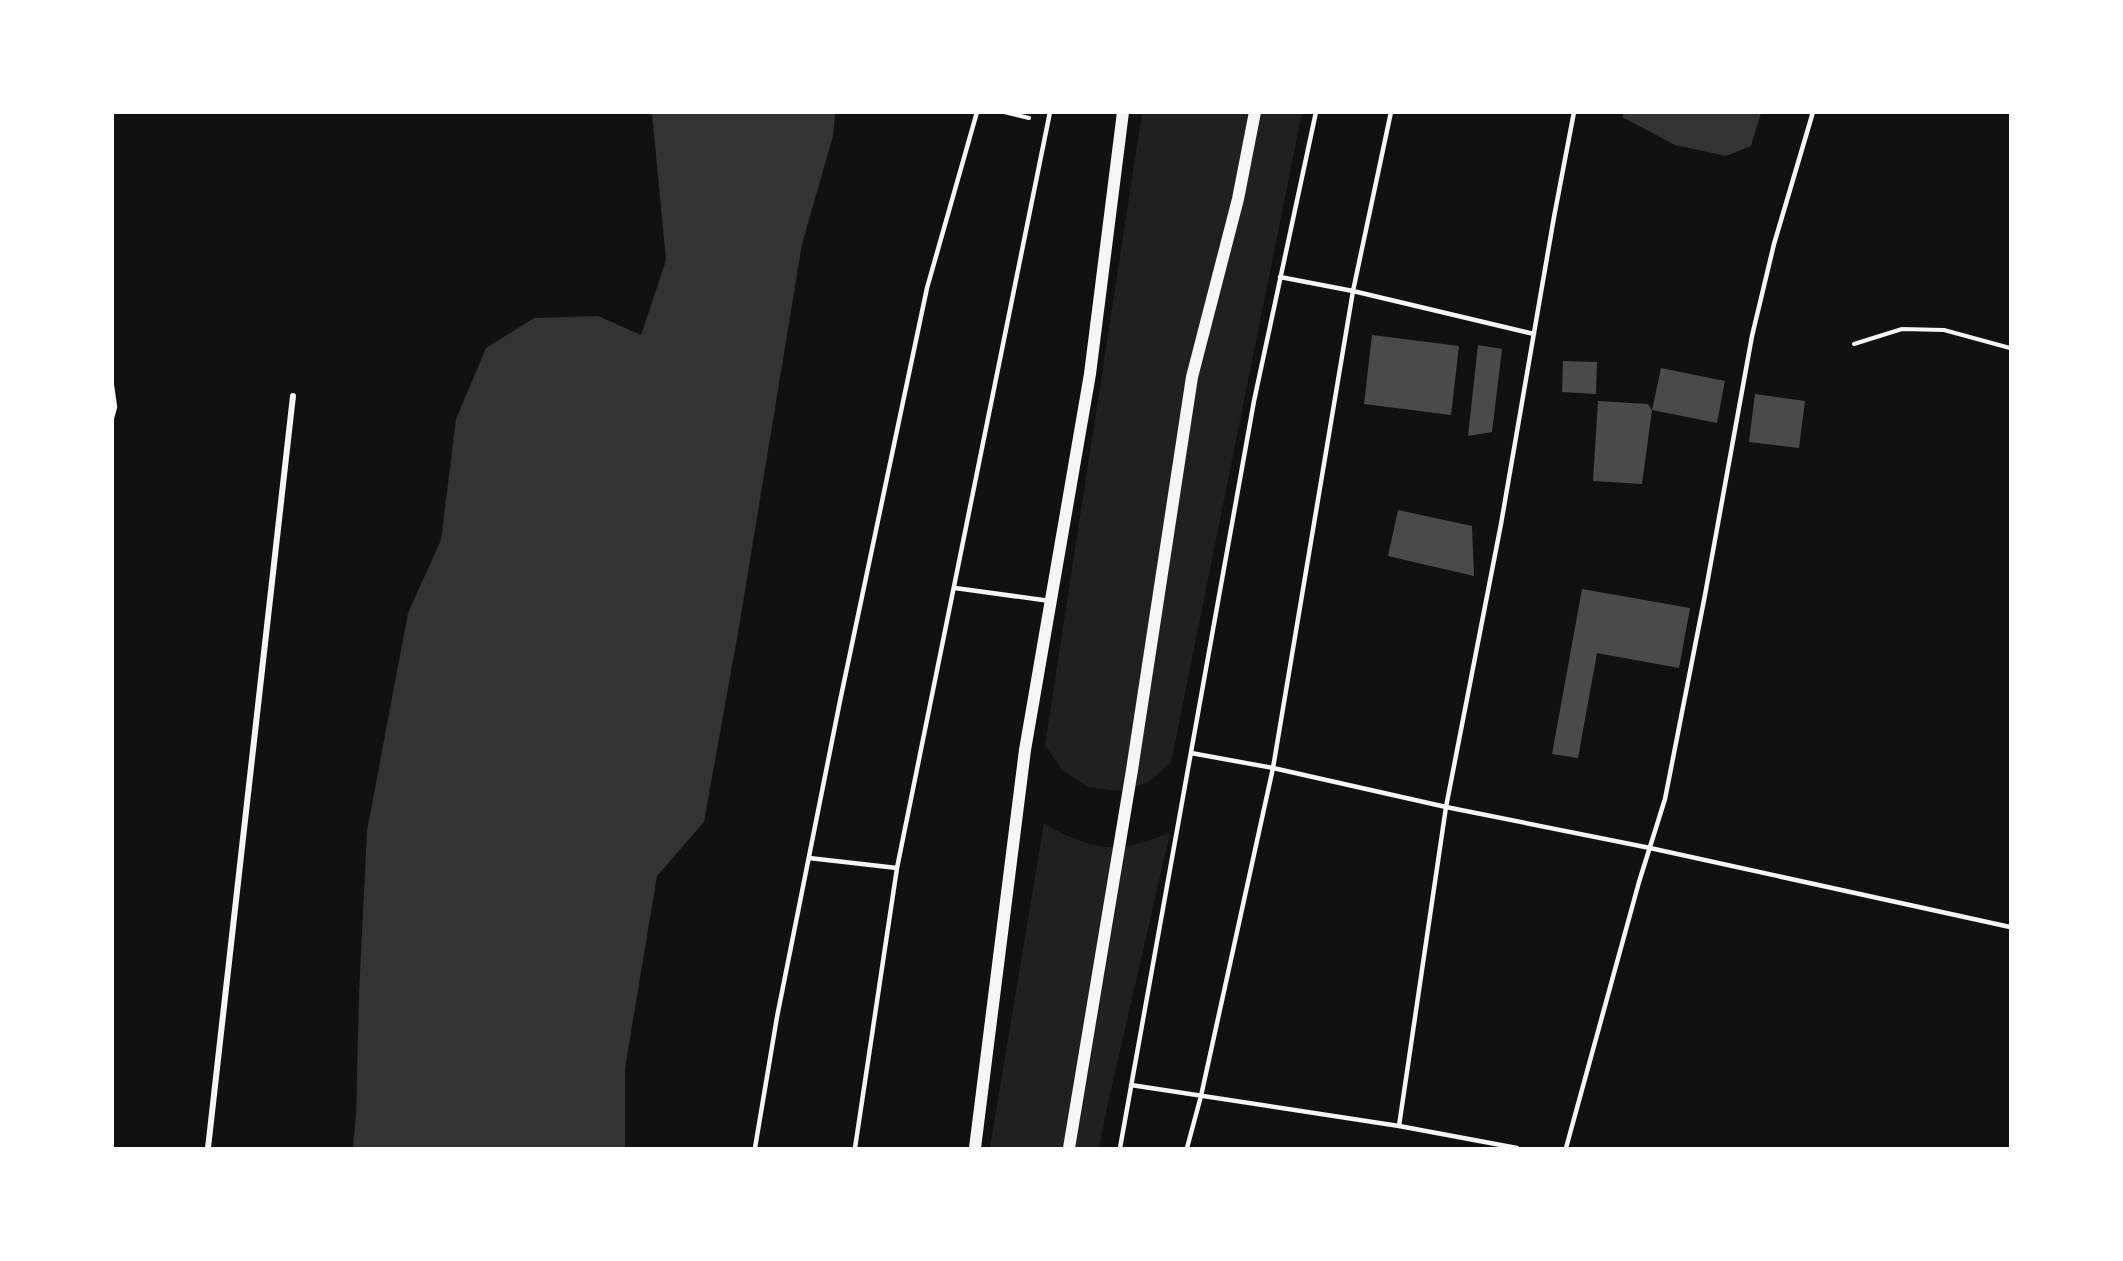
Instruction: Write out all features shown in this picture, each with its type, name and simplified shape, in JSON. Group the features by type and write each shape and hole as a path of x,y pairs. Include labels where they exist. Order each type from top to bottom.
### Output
{"main road":[{"path":"975,1149 1025,750 1090,374 1123,112"},
{"path":"1069,1149 1132,770 1192,377 1238,199 1255,112"}],"street":[{"path":"208,1149 293,396"}],"lane":[{"path":"755,1149 777,1017 927,288 977,112"},
{"path":"855,1149 897,868 1050,112"},
{"path":"1120,1149 1254,402 1316,112"},
{"path":"1187,1149 1201,1096 1274,768 1353,291 1391,112"},
{"path":"1399,1126 1446,807 1501,524 1574,112"},
{"path":"1566,1149 1665,799 1752,336 1774,244 1813,112"},
{"path":"1280,277 1353,291 1533,334"},
{"path":"112,386 115,407 112,418"},
{"path":"955,588 1051,601"},
{"path":"1191,753 1274,768 1446,807 1650,848 2010,927"},
{"path":"809,858 897,868"},
{"path":"1131,1085 1399,1126 1517,1149"}],"path":[{"path":"1854,344 1902,329 1944,330 2010,348"}],"shaded area":[{"path":"1624,112 1761,113 1751,146 1726,156 1675,145 1622,117"},
{"path":"652,113 835,113 833,136 802,244 739,627 704,822 657,876 625,1068 625,1148 353,1148 367,831 408,613 441,540 456,419 486,348 534,318 598,316 641,335 666,260"},
{"path":"1142,113 1302,113 1171,763 1147,783 1118,791 1088,787 1062,770 1045,745"},
{"path":"1044,823 1080,841 1110,847 1133,845 1170,833 1099,1148 990,1148"}],"building":[{"path":"1372,335 1459,346 1451,415 1364,404"},
{"path":"1478,345 1502,349 1492,432 1468,436"},
{"path":"1563,361 1597,362 1596,394 1562,392"},
{"path":"1661,368 1725,381 1717,423 1652,410"},
{"path":"1755,394 1805,401 1799,448 1749,442"},
{"path":"1598,401 1648,404 1652,410 1642,484 1593,481"},
{"path":"1398,510 1472,526 1474,576 1388,556"},
{"path":"1582,589 1690,608 1679,668 1597,653 1578,758 1552,754"}]}
